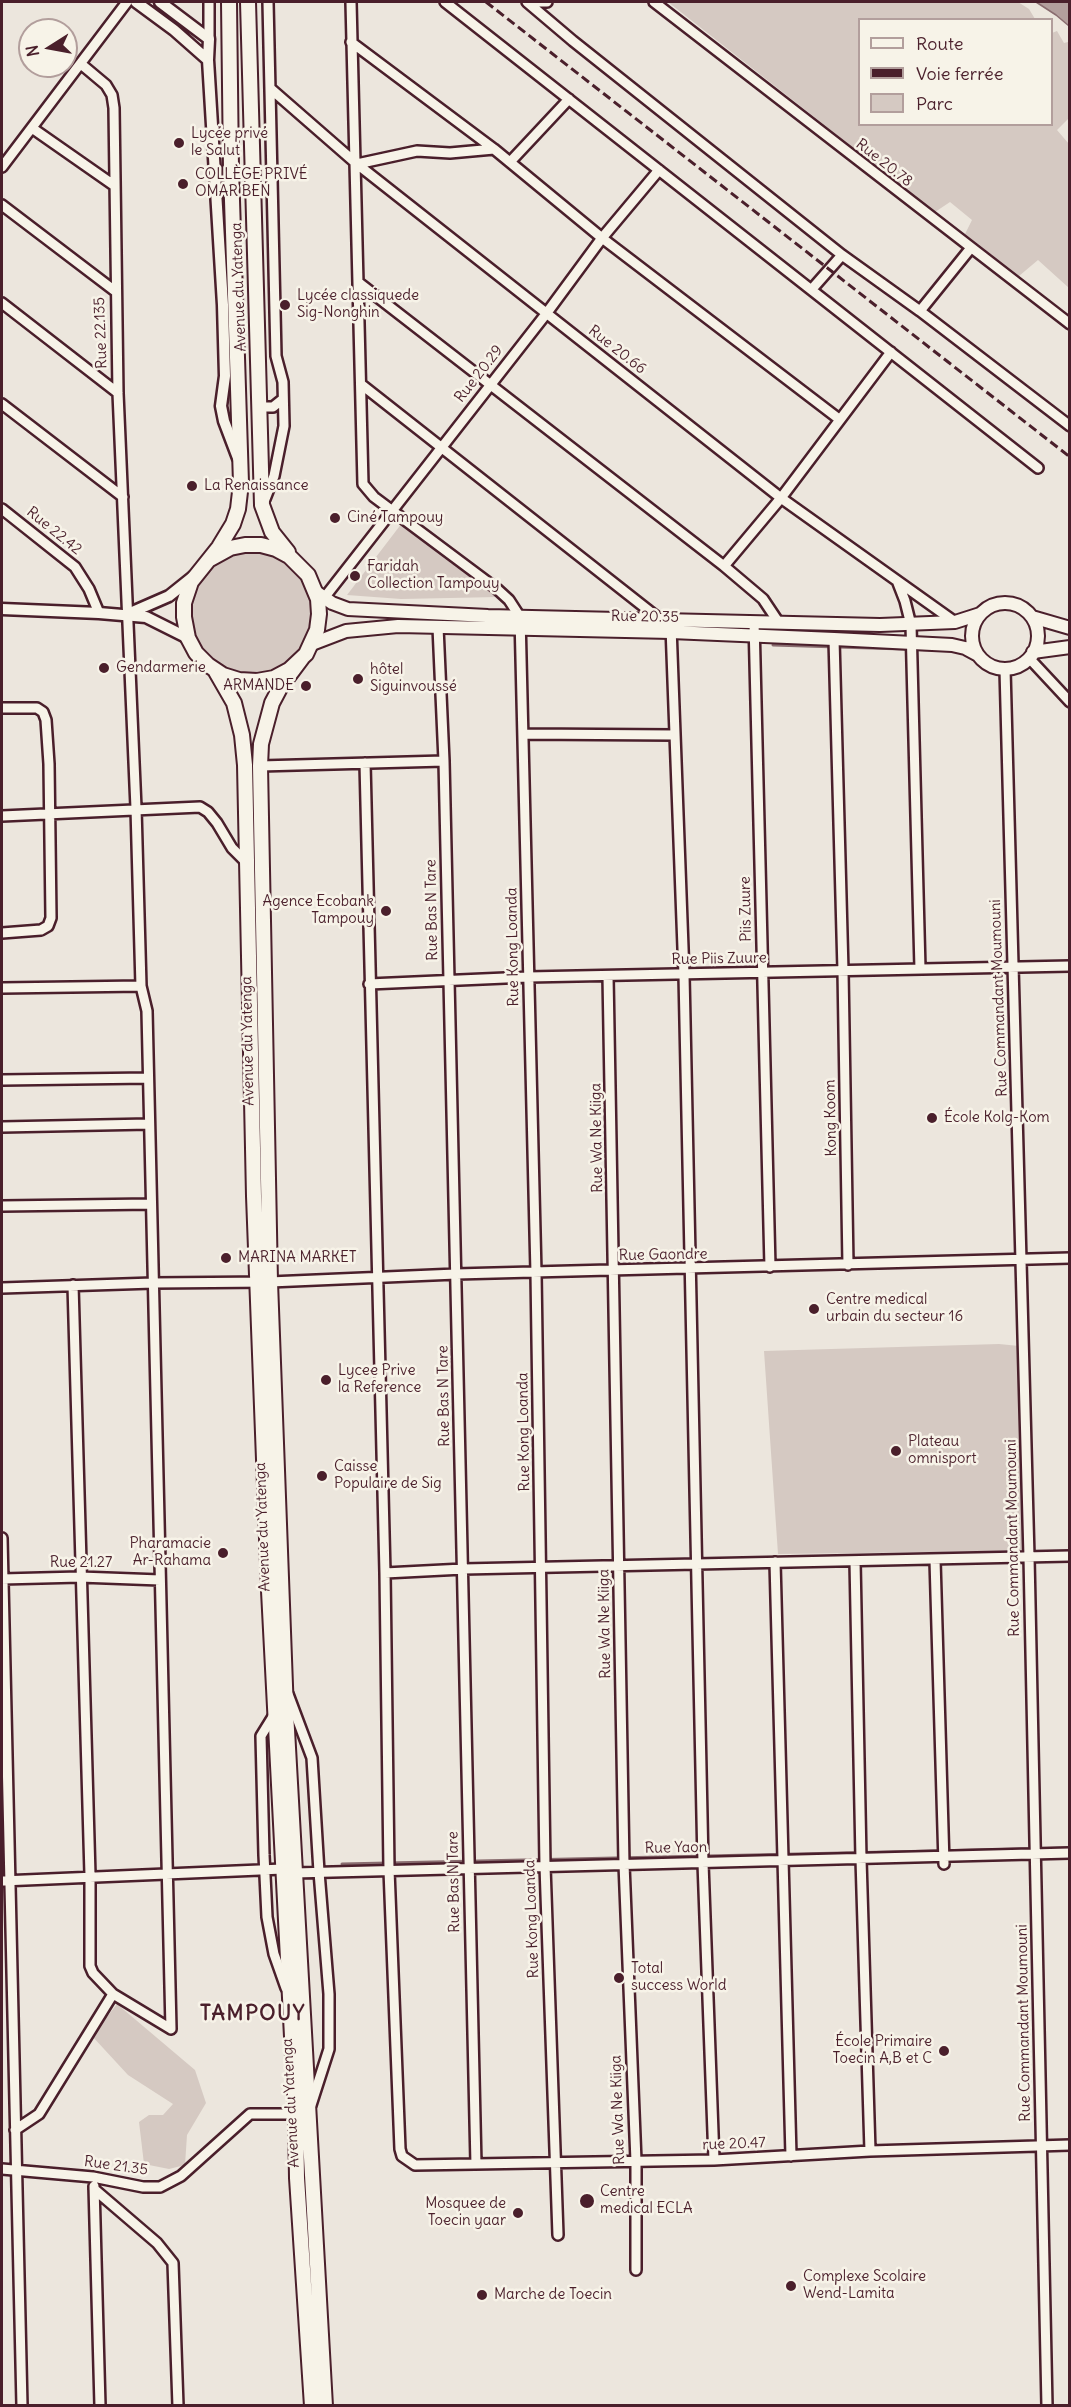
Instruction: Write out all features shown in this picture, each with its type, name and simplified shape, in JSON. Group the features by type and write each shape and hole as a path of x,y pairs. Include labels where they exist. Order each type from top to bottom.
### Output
{"main road":[{"name":"Avenue du Yatenga","path":"210,559 233,524 238,509 242,467 231,169 229,2"},
{"name":"Avenue du Yatenga","path":"248,2 262,505 272,532 295,561"},
{"path":"253,545 276,549 295,561 308,575 320,595 320,615 312,644 302,658 289,670 265,680 239,680 215,670 196,653 188,638 184,603 194,576 210,559 231,548 253,545"},
{"name":"Rue 20.35","path":"320,595 341,608 359,610 520,623 755,629 834,639 959,646 978,655"},
{"path":"1070,628 1032,618 1017,605 1007,603 988,608 980,614 972,633 973,644 978,655 990,665 1005,669 1018,666 1031,655 1070,647"},
{"name":"Rue 20.35","path":"755,629 779,623 911,625 954,622 980,614"},
{"path":"1031,655 1038,635 1032,618"},
{"name":"Rue 20.35","path":"312,644 334,634 359,629 520,623"},
{"name":"Avenue du Yatenga","path":"302,658 281,686 272,703 261,744 256,918 254,1196 264,1282 285,1686 290,2000 302,2114 297,2178 312,2406"},
{"name":"Avenue du Yatenga","path":"215,670 234,703 242,735 245,765 247,863 256,918"},
{"name":"Avenue du Yatenga","path":"264,1282 276,1713 289,1871 302,2114 325,2406"}],"street":[{"path":"2,167 127,2"},
{"path":"136,2 174,30 208,60"},
{"path":"160,2 209,39"},
{"path":"209,2 208,60 223,305 225,376 221,406 224,421 242,467"},
{"path":"262,505 274,476 284,426 283,382 276,356 268,2"},
{"path":"351,2 357,164 363,484 374,497 497,589 509,600 520,623"},
{"path":"445,2 1038,468"},
{"path":"528,2 547,2"},
{"path":"528,2 573,41 842,255 920,311 1070,426"},
{"name":"Rue 20.78","path":"654,2 970,249 1070,324"},
{"path":"351,42 494,149 602,238 839,419"},
{"name":"Rue 22.135","path":"81,64 106,84 111,94 115,186 118,393 136,808 141,986 147,1011 171,2029 113,1994"},
{"name":"Rue 20.66","path":"271,89 357,164 781,498 898,583 919,594 954,622"},
{"path":"510,162 569,99"},
{"path":"32,128 115,186"},
{"path":"357,164 417,151 450,153 494,149"},
{"name":"Rue 20.29","path":"320,595 392,510 546,314 602,238 659,170"},
{"path":"2,205 115,291"},
{"path":"920,311 970,249"},
{"path":"812,289 842,255"},
{"path":"358,282 724,566 763,599 779,623"},
{"path":"2,303 118,393"},
{"path":"724,566 781,498 891,352"},
{"path":"362,385 667,627 675,735 684,975 703,1863 714,2160"},
{"path":"260,407 273,407 284,399"},
{"path":"2,404 123,497"},
{"name":"Rue 22.42","path":"2,508 75,567 89,589 99,612"},
{"path":"127,614 144,609 169,596 194,576"},
{"path":"898,583 911,625 920,969"},
{"path":"2,609 127,614 146,617 188,638"},
{"name":"Rue Kong Loanda","path":"520,623 536,1273 545,1866 558,2235"},
{"name":"Rue Bas N Tare","path":"438,627 444,761 476,2164"},
{"name":"Piis Zuure","path":"755,629 770,1267"},
{"name":"Kong Koom","path":"834,639 848,1265"},
{"path":"1031,655 1070,702"},
{"name":"Rue Commandant Moumouni","path":"1005,669 1029,1557 1047,2406"},
{"path":"2,708 37,708 43,712 46,720 50,764 51,918 48,926 41,930 2,933"},
{"path":"523,734 675,735"},
{"path":"260,766 444,761"},
{"path":"365,763 385,1573 389,1870"},
{"path":"2,816 136,808 200,807 208,812 231,848 247,863"},
{"name":"Rue Piis Zuure","path":"369,984 528,977 1070,966"},
{"name":"Rue Wa Ne Kiiga","path":"608,976 624,1864 636,2161 636,2270"},
{"path":"2,988 141,986"},
{"path":"2,1080 148,1078"},
{"path":"2,1127 150,1125"},
{"path":"2,1206 151,1204"},
{"name":"Rue Gaondre","path":"2,1288 1070,1258"},
{"path":"15,2130 39,2114 113,1994 93,1973 90,1966 90,1875 73,1285"},
{"path":"2,1538 5,1881 15,2130 22,2406"},
{"path":"385,1573 698,1563 1070,1556"},
{"path":"934,1560 943,1860"},
{"path":"855,1561 870,2151"},
{"path":"775,1562 791,2156"},
{"name":"Rue 21.27","path":"2,1579 80,1577 160,1580"},
{"path":"285,1686 312,1758 329,1994 329,2049 302,2114"},
{"path":"276,1713 261,1736 264,1870 267,1917 274,1954 290,2000"},
{"name":"Rue Yaon","path":"5,1881 90,1875 167,1875 264,1870 319,1872 861,1858 943,1860 1070,1853"},
{"name":"rue 20.47","path":"389,1870 400,2149 402,2156 415,2165 714,2160 870,2151 1070,2145"},
{"name":"Rue 21.35","path":"2,2169 93,2177 143,2187 160,2187 181,2176 250,2114 302,2114"},
{"path":"93,2177 100,2406"},
{"path":"94,2189 157,2243 173,2263 178,2406"}],"green space":[{"path":"668,2 1018,2 1029,9 1034,18 858,18 858,126 1053,126 1053,33 1057,31 1064,43 1070,43 1069,118 1057,130 1069,144 1069,288 1038,260 1019,276 965,234 972,220 950,202 935,212"},
{"path":"402,523 498,597 401,599 347,595"},
{"path":"251,552 274,557 285,562 294,570 302,579 307,590 312,613 307,636 302,647 294,656 285,664 274,669 251,674 228,669 217,664 208,656 200,647 195,636 190,613 195,590 200,579 208,570 217,562 228,557"},
{"name":"Plateau omnisport","path":"999,1344 1019,1346 1023,1551 778,1554 764,1351"},
{"path":"117,2004 195,2070 206,2103 187,2135 185,2165 169,2169 144,2164 139,2122 149,2115 163,2115 173,2104 128,2075 92,2036"}],"shaded area":[{"path":"1036,2 1069,2 1069,26 1056,15"}],"waterway":[{"path":"773,645 935,650"},
{"path":"342,1864 1070,1848"},
{"path":"606,1869 1070,1858"},
{"path":"343,1876 365,1876"}],"railway":[{"path":"486,2 1070,457"}],"place":[{"name":"Lycée privé le Salut","path":"179,143"},
{"name":"COLLÈGE PRIVÉ OMAR BEN","path":"183,184"},
{"name":"Lycée classiquede Sig-Nonghin","path":"285,305"},
{"name":"La Renaissance","path":"192,486"},
{"name":"Ciné Tampouy","path":"335,518"},
{"name":"Faridah Collection Tampouy","path":"355,576"},
{"name":"Gendarmerie","path":"104,668"},
{"name":"hôtel Siguinvoussé","path":"358,679"},
{"name":"ARMANDE","path":"306,686"},
{"name":"Agence Ecobank Tampouy","path":"386,911"},
{"name":"École Kolg-Kom","path":"932,1118"},
{"name":"MARINA MARKET","path":"226,1258"},
{"name":"Centre medical urbain du secteur 16","path":"814,1309"},
{"name":"Lycee Prive la Reference","path":"326,1380"},
{"name":"Plateau omnisport","path":"896,1451"},
{"name":"Caisse Populaire de Sig","path":"322,1476"},
{"name":"Pharamacie Ar-Rahama","path":"223,1553"},
{"name":"Total success World","path":"619,1978"},
{"name":"École Primaire Toecin A,B et C","path":"944,2051"},
{"name":"Centre medical ECLA","path":"587,2201"},
{"name":"Mosquee de Toecin yaar","path":"518,2213"},
{"name":"Complexe Scolaire Wend-Lamita","path":"791,2286"},
{"name":"Marche de Toecin","path":"482,2295"}],"district":[{"name":"TAMPOUY","path":"253,2014"}]}
